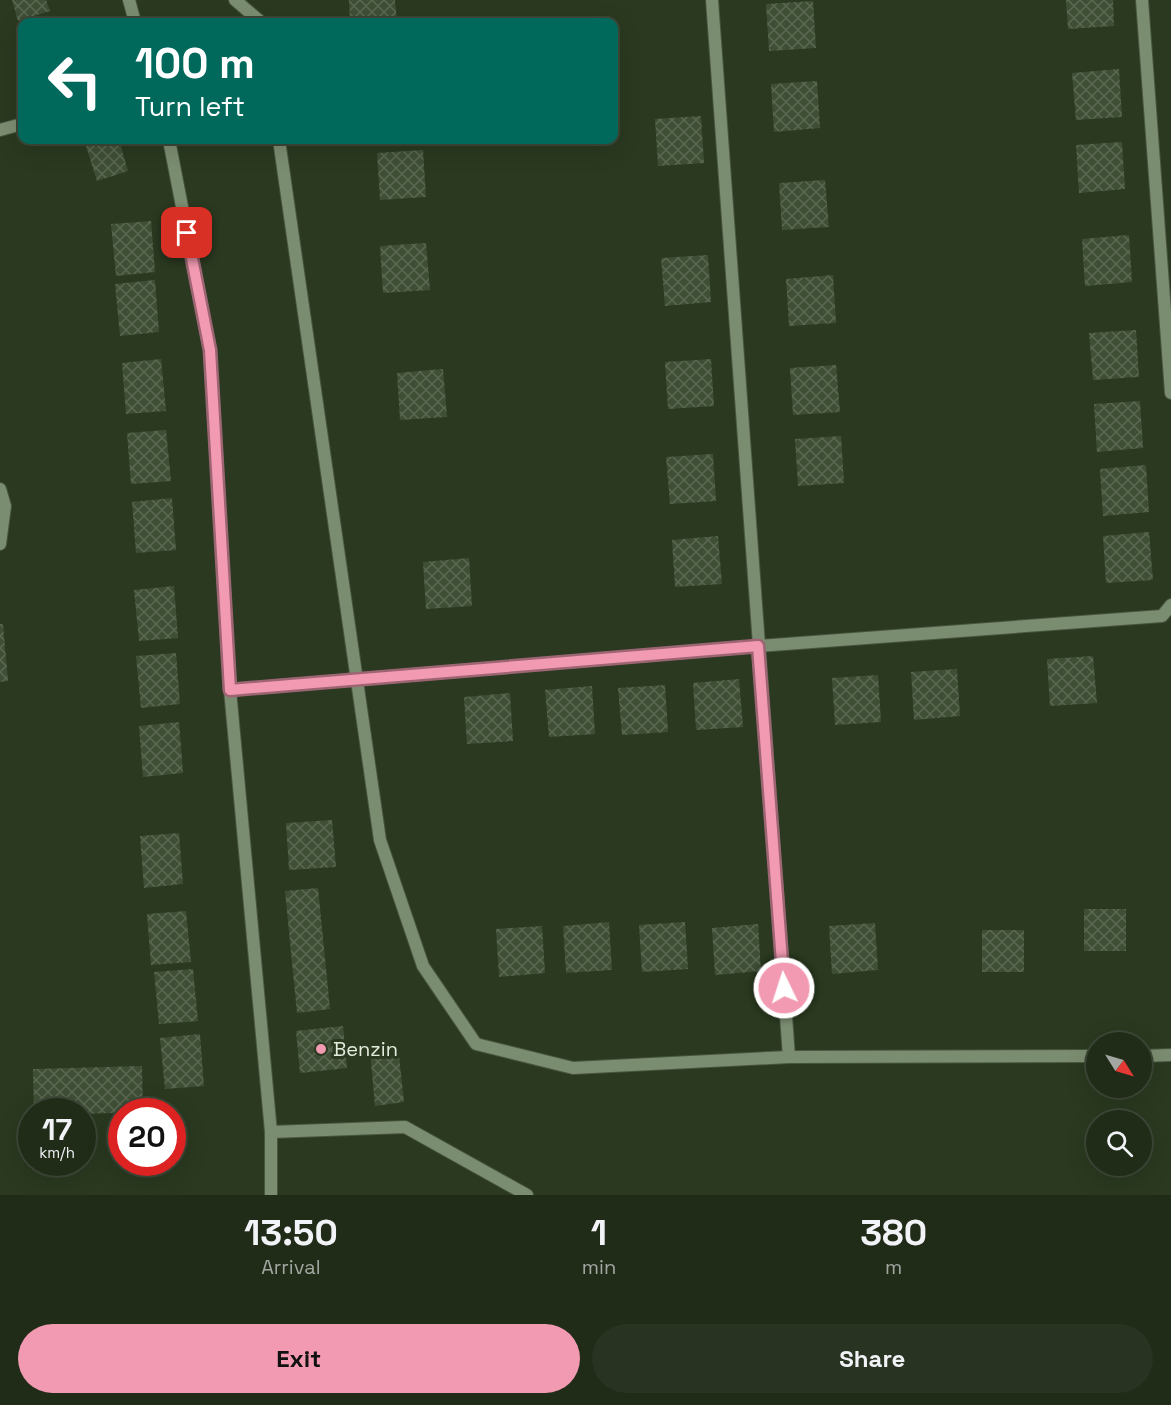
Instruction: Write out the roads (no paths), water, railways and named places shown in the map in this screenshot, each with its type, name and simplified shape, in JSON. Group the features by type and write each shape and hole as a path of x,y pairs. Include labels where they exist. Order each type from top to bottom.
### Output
{"street":[{"path":"129,0 134,18"},
{"path":"235,0 256,18"},
{"path":"712,0 789,1057"},
{"path":"1142,0 1171,393"},
{"path":"0,130 18,125"},
{"path":"169,144 210,350 230,690 271,1132 271,1195"},
{"path":"280,144 380,840 423,966 476,1044 573,1068 789,1057 1086,1056"},
{"path":"0,489 5,506 0,544"},
{"path":"230,690 758,646 1162,616 1171,605"},
{"path":"1152,1056 1171,1055"},
{"path":"271,1132 405,1127 527,1195"}],"place":[{"name":"Benzin","path":"321,1049"}]}
